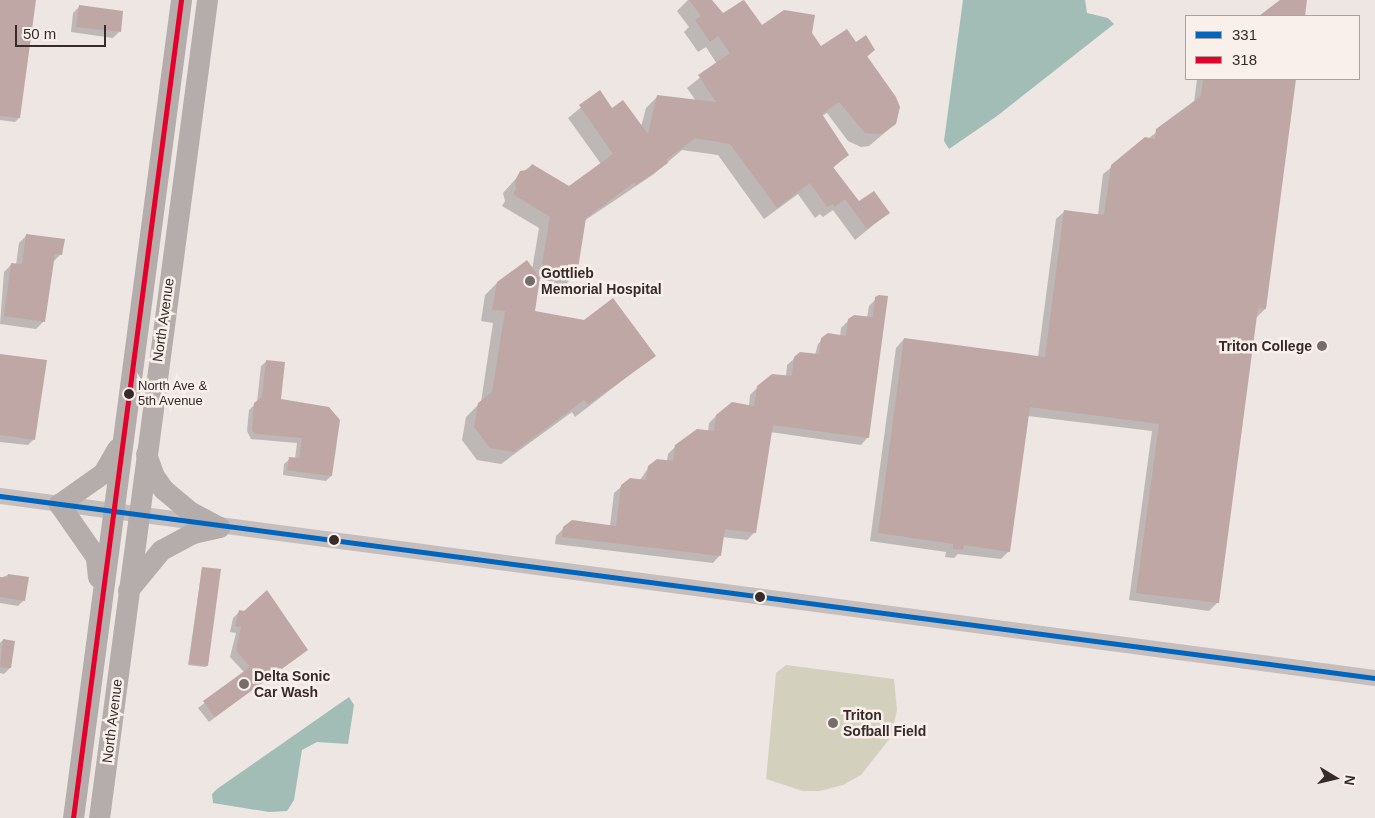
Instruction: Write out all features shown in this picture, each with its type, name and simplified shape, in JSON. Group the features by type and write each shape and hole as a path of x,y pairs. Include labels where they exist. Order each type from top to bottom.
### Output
{"main road":[{"name":"North Avenue","path":"73,818 122,435 181,0"},
{"name":"North Avenue","path":"99,818 145,452 207,0"},
{"path":"99,610 96,557 59,504 103,473 114,459 122,435"},
{"path":"145,452 154,476 163,489 189,511 219,528"},
{"path":"127,591 162,550 193,533 219,528"}],"street":[{"path":"0,496 219,528 1375,678"}],"shaded area":[{"name":"Triton Sofball Field","path":"786,665 894,679 897,710 891,737 861,775 843,785 820,791 803,791 766,779 776,673"}],"water":[{"path":"963,0 1085,0 1087,13 1108,18 1114,24 997,116 949,149 944,141"},
{"path":"349,697 354,705 348,744 317,742 302,750 294,800 287,811 269,812 213,803 212,794 217,789"}],"building":[{"path":"0,0 36,0 20,118 0,116"},
{"path":"689,0 712,0 723,13 744,0 762,25 784,10 815,15 812,33 821,46 847,29 856,42 866,35 875,50 867,56 896,97 900,107 896,124 882,134 865,133 839,102 822,114 849,155 833,167 859,201 874,191 890,213 867,229 845,199 835,207 833,204 827,207 810,183 777,208 730,144 695,138 666,160 668,163 636,185 635,182 586,218 577,275 542,264 550,217 513,194 516,189 515,181 520,171 528,170 532,164 569,186 613,154 579,105 600,90 612,108 623,100 648,134 657,95 716,102 698,75 730,53 718,36 710,42 695,20 701,16"},
{"path":"1280,0 1307,0 1305,15 1260,15"},
{"path":"79,5 123,11 121,32 76,27"},
{"path":"1203,80 1296,80 1266,309 1258,308 1219,603 1136,593 1159,424 1030,407 1010,552 964,545 963,550 953,549 953,544 878,533 904,338 1045,357 1064,210 1104,215 1111,165 1145,137 1155,139 1156,129 1201,96"},
{"path":"26,234 65,239 62,255 55,254 45,322 4,316 11,263 22,264"},
{"path":"527,260 540,278 535,311 584,320 613,298 656,356 588,405 584,400 514,452 490,448 474,427 478,403 492,392 505,311 492,310 497,282"},
{"path":"879,295 888,296 869,438 773,425 756,533 725,529 721,556 562,537 563,527 572,520 616,526 621,485 630,478 646,480 648,466 657,459 673,461 675,445 697,429 714,431 716,415 732,402 754,406 757,386 772,374 792,376 794,357 800,352 819,354 821,338 828,333 846,336 848,319 854,315 873,317 875,297"},
{"path":"0,354 47,360 35,440 0,435"},
{"path":"266,360 285,362 281,399 329,407 340,420 332,476 287,470 289,457 299,458 302,438 256,434 252,431 254,403 262,397"},
{"path":"202,567 221,569 208,666 189,664"},
{"path":"8,574 29,577 25,601 0,597 0,577 7,578"},
{"path":"267,590 308,650 215,717 203,701 250,667 236,650 241,627 235,626 239,610 244,611"},
{"path":"3,639 15,641 11,668 0,667"}],"transit line":[{"name":"318","path":"73,818 181,0"},
{"name":"331","path":"0,496 1375,678"}],"place":[{"name":"Gottlieb Memorial Hospital","path":"530,281"},
{"name":"Triton College","path":"1322,346"},
{"name":"North Ave & 5th Avenue","path":"129,394"},
{"name":"Delta Sonic Car Wash","path":"244,684"},
{"name":"Triton Sofball Field","path":"833,723"}]}
